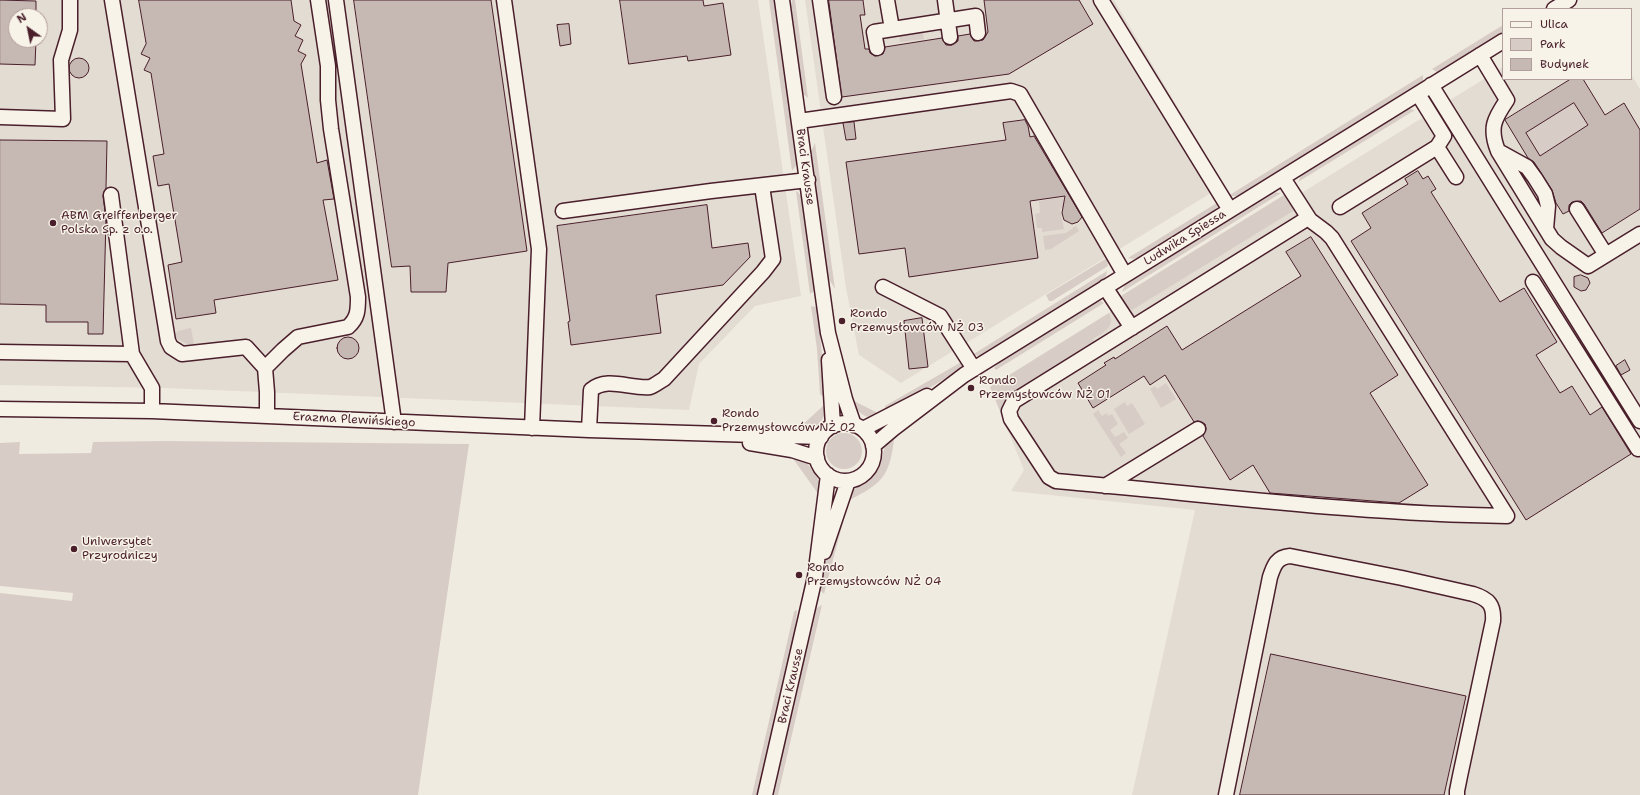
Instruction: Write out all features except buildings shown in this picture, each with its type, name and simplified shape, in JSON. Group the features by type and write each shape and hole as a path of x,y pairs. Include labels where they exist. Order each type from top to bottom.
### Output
{"street":[{"path":"0,117 63,119 61,60 70,30 70,0"},
{"path":"112,0 166,327 171,347 182,354 246,347 265,368 267,416"},
{"path":"265,368 298,337 348,327 358,315 358,297 328,100 328,66 318,0"},
{"path":"336,0 394,422"},
{"path":"504,0 539,249 532,428"},
{"name":"Braci Krausse","path":"782,0 828,334 833,426"},
{"path":"820,0 834,97"},
{"path":"887,0 892,29"},
{"path":"945,0 950,37"},
{"path":"1101,0 1230,210"},
{"path":"1556,8 1569,0"},
{"path":"877,48 874,32 976,16 978,33"},
{"name":"Ludwika Spiessa","path":"874,446 893,429 969,372 1502,42"},
{"path":"1480,56 1507,100 1496,115 1493,137 1498,151 1552,239 1588,266 1640,234"},
{"path":"1432,85 1640,421"},
{"path":"799,121 1011,91 1020,94 1125,275"},
{"path":"1340,207 1437,147 1444,136 1418,94"},
{"path":"1437,147 1456,176"},
{"path":"1283,178 1308,218 1332,238 1507,516 1438,515 1321,507 1056,481 1049,477 1013,423 1010,411 1014,401 1308,218"},
{"path":"562,211 711,191 808,180"},
{"path":"589,430 591,390 597,384 651,387 664,379 763,272 773,259 762,186"},
{"path":"111,195 132,354 152,388 152,412"},
{"path":"1577,209 1606,255"},
{"path":"1533,282 1638,449"},
{"path":"858,427 871,440 874,446 873,460 866,472 854,480 837,480 828,475 821,468 817,458 817,447 824,433 833,426 839,424 858,427 969,372 940,316 883,287"},
{"path":"1105,287 1132,328"},
{"name":"Braci Krausse","path":"828,334 845,399 858,427"},
{"path":"0,352 132,354"},
{"name":"Erazma Plewińskiego","path":"0,409 152,412 709,435 821,437"},
{"path":"1105,486 1198,429"},
{"name":"Erazma Plewińskiego","path":"709,435 792,450 817,458"},
{"name":"Braci Krausse","path":"765,795 815,577 828,475"},
{"name":"Braci Krausse","path":"815,577 848,481"},
{"path":"1226,795 1273,567 1280,559 1290,556 1394,576 1473,594 1484,597 1490,604 1493,612 1493,621 1457,794"}],"shaded area":[{"path":"0,0 758,0 801,296 755,306 699,364 689,410 165,388 0,385"},
{"path":"805,0 1114,0 1224,185 901,383 859,355 846,288"},
{"path":"1502,68 1502,80 1632,80 1632,76 1640,89 1640,795 1132,795 1195,510 1011,491 1024,470 990,387 1438,108 1600,367 1611,359 1450,100"}],"green space":[{"path":"769,0 775,0 797,160 797,164 792,171"},
{"path":"792,0 795,0 808,98 802,93 790,11"},
{"path":"1502,26 1502,33 1438,73 1432,69"},
{"path":"922,29 924,39 900,42 899,33"},
{"path":"1423,75 1423,81 1238,196 1228,196"},
{"path":"1574,103 1588,125 1540,156 1526,133"},
{"path":"1409,109 1415,110 1298,182 1303,172 1402,111"},
{"path":"815,143 835,289 827,276 810,153"},
{"path":"796,191 802,198 815,287 813,292 810,294"},
{"path":"1271,192 1281,193 1122,292 1126,282"},
{"path":"1284,195 1290,200 1293,211 1132,310 1123,303 1121,296"},
{"path":"1064,197 1064,206 1060,209 1064,229 1042,232 1042,228 1037,228 1035,214 1040,213 1039,201"},
{"path":"1220,201 1216,210 1141,257 1133,259 1128,258"},
{"path":"1076,226 1079,231 1051,249 1045,250 1043,236 1066,233"},
{"path":"1107,258 1108,266 1052,301 1049,301 1046,295"},
{"path":"1107,271 1106,276 1102,281 981,356 972,355"},
{"path":"1101,301 1104,303 996,370 994,368 1003,359 1091,304"},
{"path":"811,306 816,307 818,314 826,396 822,396 820,394 817,349"},
{"path":"1109,313 1111,318 1110,326 1093,339 1095,343 1011,395 1005,403 1003,418 990,387"},
{"path":"191,328 194,344 187,344 176,338 175,334 178,331"},
{"path":"963,361 962,367 955,373 886,413 885,406"},
{"path":"1166,383 1176,399 1161,408 1150,389 1155,386 1157,389"},
{"path":"851,401 854,401 876,412 879,416 869,417 862,414"},
{"path":"1125,402 1127,406 1132,403 1145,424 1129,434 1114,409"},
{"path":"824,405 826,405 824,416 818,424 804,431 798,432 799,428"},
{"path":"1098,410 1102,416 1107,413 1108,416 1112,414 1118,424 1110,430 1115,437 1124,432 1128,438 1119,444 1126,453 1121,457 1093,414"},
{"path":"848,433 857,438 861,444 861,458 857,464 848,469 840,469 831,464 827,458 826,447 831,438 837,434"},
{"path":"891,435 894,440 892,453 882,478 869,489 848,501 851,491 868,480 878,470 885,447"},
{"path":"164,441 469,444 418,795 0,795 0,593 72,601 73,593 0,586 0,443 20,442 19,454 91,453 93,442"},
{"path":"795,455 808,464 817,477 821,486 819,495 794,460"},
{"path":"845,508 846,511 824,594 821,590 823,573"},
{"path":"822,605 778,795 772,795 814,612"},
{"path":"796,610 795,632 758,795 752,795 794,612"}],"place":[{"name":"ABM Greiffenberger Polska Sp. z o.o.","path":"53,223"},
{"name":"Rondo Przemysłowców NŻ 03","path":"842,321"},
{"name":"Rondo Przemysłowców NŻ 01","path":"971,388"},
{"name":"Rondo Przemysłowców NŻ 02","path":"714,421"},
{"name":"Uniwersytet Przyrodniczy","path":"74,549"},
{"name":"Rondo Przemysłowców NŻ 04","path":"799,575"}]}
